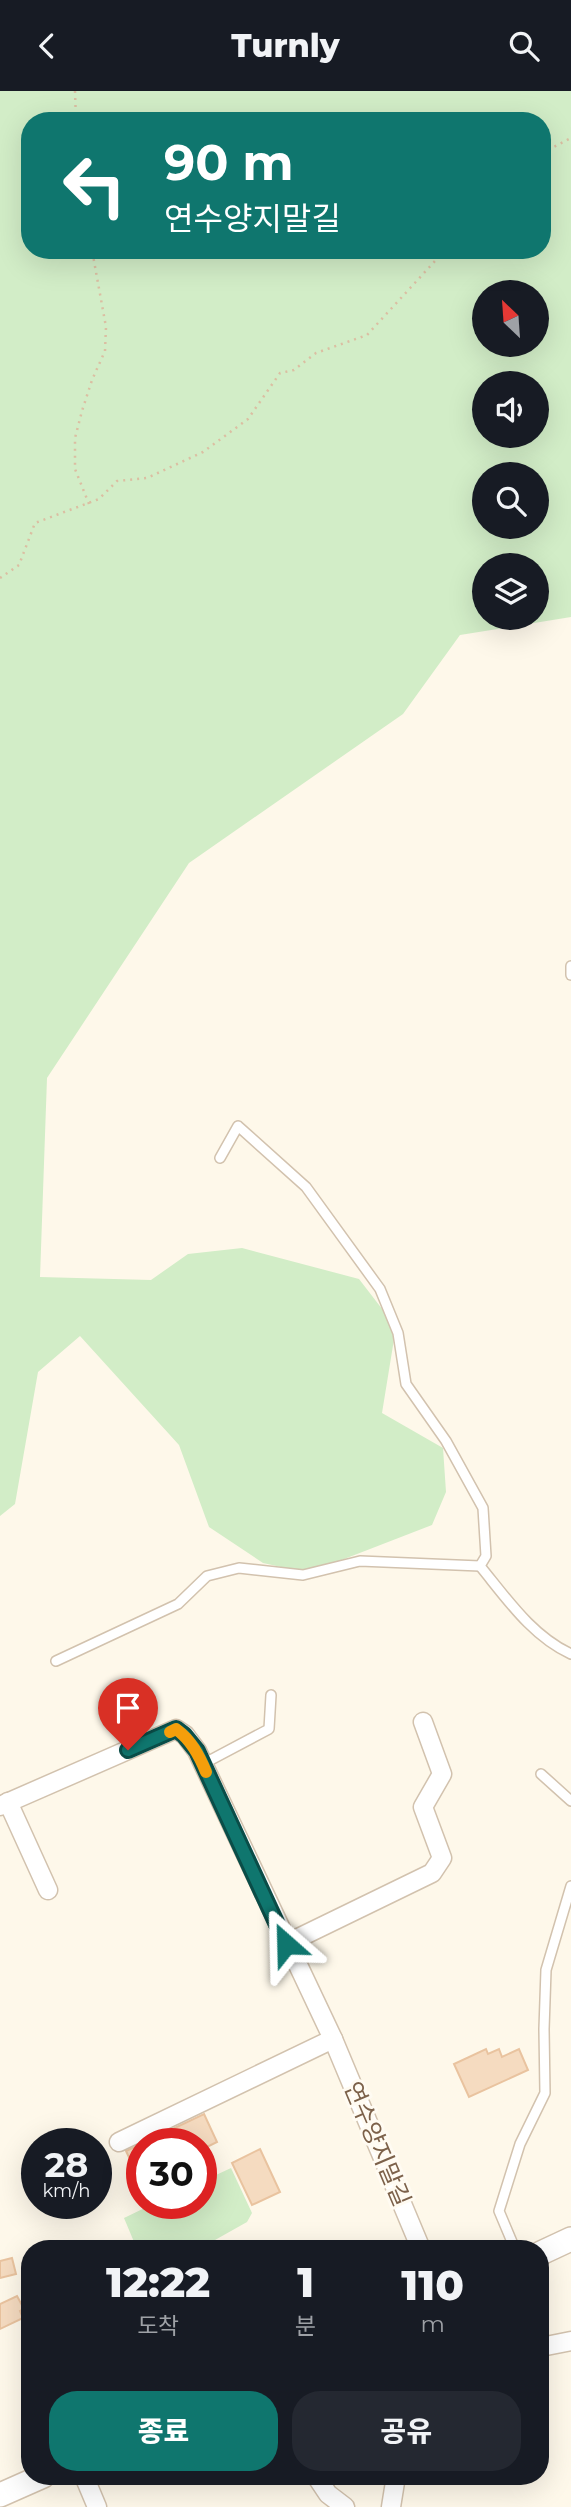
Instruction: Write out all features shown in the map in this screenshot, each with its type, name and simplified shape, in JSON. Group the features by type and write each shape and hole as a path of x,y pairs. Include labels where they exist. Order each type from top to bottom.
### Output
{"street":[{"path":"286,1944 432,1873 442,1858 423,1807 442,1774 422,1722"},
{"name":"연수양지말길","path":"48,1890 4,1804 176,1729 184,1735 197,1751 333,2039 417,2240"},
{"path":"119,2142 333,2039"},
{"path":"549,2249 571,2239"},
{"path":"549,2345 571,2341"},
{"path":"0,2495 23,2485"},
{"path":"88,2485 97,2507"},
{"path":"322,2485 328,2494 345,2507"},
{"path":"391,2507 395,2485"}],"lane":[{"path":"571,966 571,975"},
{"path":"220,1158 238,1125 306,1187 380,1290 398,1333 406,1384 446,1441 484,1508 486,1556 480,1566"},
{"path":"56,1661 178,1604 207,1576 239,1568 303,1575 360,1561 480,1566 525,1621 558,1648 571,1654"},
{"path":"203,1764 269,1729 271,1695"},
{"path":"541,1774 571,1801"},
{"path":"511,2240 499,2211 520,2144 545,2093 546,1970 571,1886"}],"path":[{"path":"75,91 76,112"},
{"path":"551,148 571,138"},
{"path":"89,504 75,469 75,438 92,380 105,351 106,327 94,259"},
{"path":"0,578 19,565 35,523 99,499 117,481 146,478 203,452 248,419 280,373 294,370 316,353 367,335 435,259"}],"green space":[{"path":"0,91 571,91 571,617 549,621 549,553 472,553 472,630 491,630 460,635 403,714 189,863 47,1078 40,1277 151,1280 188,1254 242,1248 359,1279 396,1327 382,1413 443,1448 446,1492 432,1525 308,1573 263,1563 209,1527 179,1445 80,1336 38,1372 15,1504 0,1516"},
{"path":"231,2168 252,2213 247,2222 215,2240 133,2240 124,2218 217,2219 217,2175"}],"building":[{"path":"486,2049 488,2054 499,2049 502,2057 519,2049 528,2070 469,2097 454,2064"},
{"path":"204,2114 210,2128 174,2128"},
{"path":"260,2149 280,2192 252,2205 232,2163"},
{"path":"12,2258 16,2274 0,2278 0,2261"},
{"path":"17,2296 21,2303 21,2319 0,2329 0,2304"}],"slow traffic":[{"path":"170,1732 176,1729 184,1735 197,1751 206,1772"}],"route":[{"path":"128,1750 176,1729 184,1735 197,1751 286,1944"}]}
